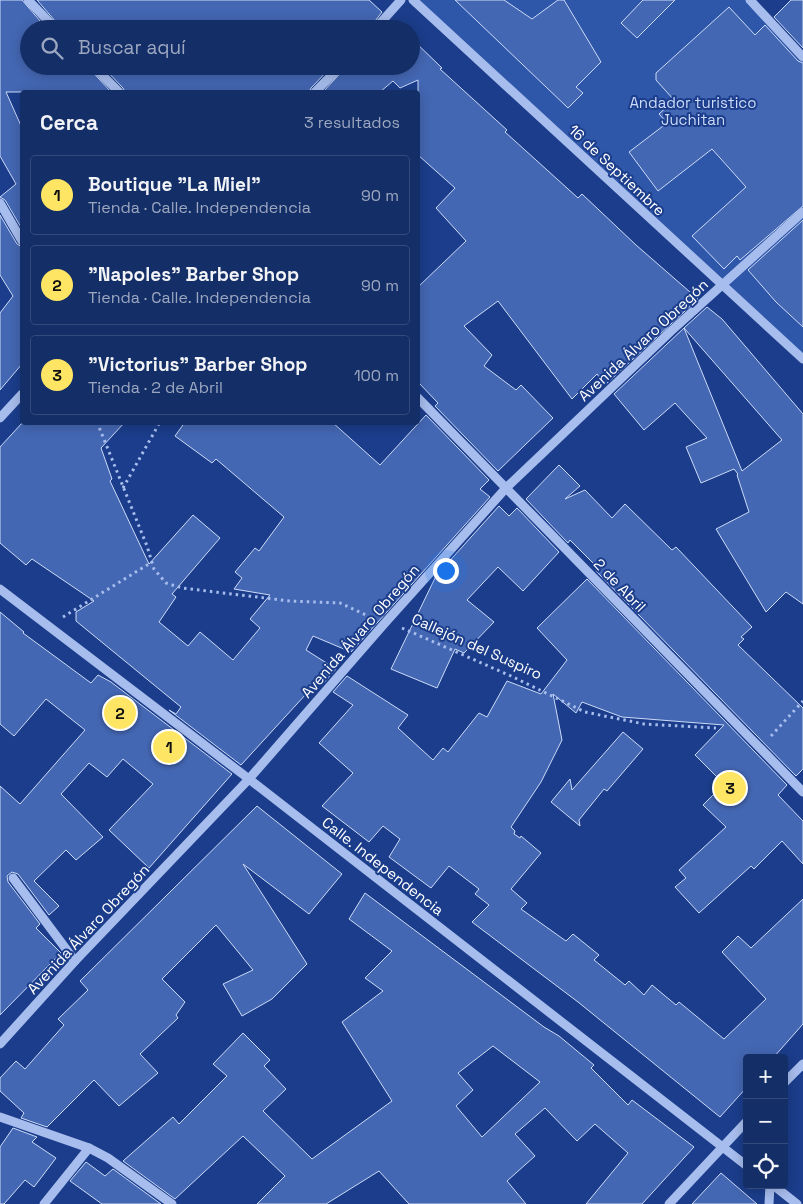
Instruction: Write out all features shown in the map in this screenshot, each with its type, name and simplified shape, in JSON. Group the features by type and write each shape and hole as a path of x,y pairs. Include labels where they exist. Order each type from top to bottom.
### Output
{"street":[{"path":"28,0 47,20"},
{"path":"383,20 401,0"},
{"name":"16 de Septiembre","path":"414,0 721,286 803,359"},
{"path":"750,0 803,57"},
{"path":"102,75 117,90"},
{"path":"317,90 332,75"},
{"path":"0,203 20,238"},
{"name":"Avenida Álvaro Obregón","path":"0,1044 75,961 249,779 506,488 721,286 803,212"},
{"path":"0,418 20,396"},
{"name":"2 de Abril","path":"420,400 803,792"},
{"name":"Calle. Independencia","path":"0,589 249,779 743,1163"},
{"path":"13,878 75,961"},
{"path":"788,1079 803,1064"},
{"path":"0,1117 89,1148 108,1158 172,1204"},
{"path":"669,1204 743,1125"},
{"path":"44,1204 89,1148"},
{"path":"769,1204 771,1189"},
{"path":"777,1189 797,1204"}],"path":[{"name":"Callejón del Suspiro","path":"98,425 154,569 166,583 182,588 290,601 340,603 384,624 399,626 512,676 585,712 644,724 742,729"},
{"path":"122,488 158,425"},
{"path":"49,626 152,562"},
{"path":"760,748 803,701"}],"green space":[{"name":"Andador turistico Juchitan","path":"413,0 750,0 803,57 803,359"}],"building":[{"path":"0,0 22,0 39,20 20,20 20,75 95,75 109,90 20,90 20,92 6,92 20,124 20,226 5,200 0,197 16,184 0,156"},
{"path":"37,0 369,0 382,12 376,20 54,20"},
{"path":"455,0 504,0 532,19 558,0 564,0 601,62 576,87 583,93 568,108"},
{"path":"643,0 675,0 637,38 621,23"},
{"path":"791,0 803,0 803,48 774,17"},
{"path":"729,7 755,35 765,25 798,61 803,63 803,206 740,260 737,256 724,269 692,236 746,187 712,149 658,191 629,152 667,123 659,114 674,100 656,80 656,73"},
{"path":"420,47 442,68 440,69 507,130 505,132 578,198 582,194 636,245 698,299 605,385 597,374 572,399 498,301 464,326 492,355 484,366 516,390 521,385 553,418 498,471 435,406 438,403 420,384 420,285 466,241 436,208 455,188 420,157 420,90 418,90 418,80 400,88 393,81 382,90 325,90 339,75 420,75"},
{"path":"111,75 323,75 310,90 124,90"},
{"path":"0,215 17,244 20,246 20,366 0,390 0,313 13,296 0,275"},
{"path":"803,220 803,327 776,302 748,270"},
{"path":"707,307 722,319 803,414 803,604 786,592 766,612 716,529 749,512 738,474 734,469 701,483 686,447 707,438 675,403 644,430 614,394 684,328","holes":["684,328 782,440 742,471"]},
{"path":"426,415 489,480 480,489 490,497 351,652 313,636 306,650 336,669 323,684 318,681 241,765 169,710 176,714 181,707 76,621 76,612 94,601 32,559 26,565 0,543 0,447 20,425 122,425 101,448 112,479 110,481 149,564 193,515 220,538 172,594 176,597 159,622 188,646 200,632 233,660 260,628 250,619 270,595 234,589 242,578 235,572 255,548 259,551 284,517 216,459 212,463 175,436 183,425 335,425 380,465 417,425 420,425 420,422"},
{"path":"559,465 580,486 565,499 585,490 612,518 625,504 672,550 676,547 752,627 741,637 744,639 738,645 803,708 803,769 796,776 596,571 598,568 570,540 568,543 526,499"},
{"path":"499,506 509,516 517,508 559,552 523,591 498,567 467,600 494,622 464,653 455,649 437,688 391,669 436,576"},
{"path":"587,579 787,785 778,795 803,821 803,864 782,841 754,869 751,866 699,913 675,887 686,878 679,870 726,827 703,805 724,784 695,755 724,725 622,717 582,702 576,713 553,694 562,740 541,782 511,827 515,831 514,834 520,838 521,836 541,853 511,889 527,903 521,909 566,941 573,934 599,955 594,960 625,985 629,981 644,995 652,985 676,1005 679,1002 724,1039 766,999 722,952 738,936 751,948 803,899 803,1024 777,1054 743,1054 743,1091 720,1117 578,1002 472,922 489,905 475,894 479,889 449,866 431,888 389,857 400,839 383,826 369,842 322,806 353,773 319,743 353,705 333,692 347,676 408,715 398,728 433,760 443,748 448,752 479,713 487,717 507,681 541,694 567,660 537,628"},
{"path":"0,612 23,633 91,683 98,675 111,682 232,774 149,868 109,830 153,784 123,759 107,777 89,763 61,794 103,837 76,860 66,850 34,881 59,906 49,915 18,874 12,872 7,876 8,882 40,924 36,928 61,953 0,1015 0,786 20,804 85,730 46,699 14,736 0,724"},
{"path":"623,732 643,749 607,791 604,789 579,820 580,826 551,802 570,779 572,790"},
{"path":"257,806 342,874 309,914 243,864 307,964 272,999 242,1016 223,984 253,970 216,925 162,979 185,1002 176,1015 178,1018 140,1054 158,1073 119,1106 94,1080 47,1127 21,1118 24,1113 0,1091 0,1078 16,1061 25,1069 64,1025 58,1019 88,990 80,981"},
{"path":"365,893 544,1027 559,1036 594,1065 591,1068 628,1105 632,1100 694,1147 642,1204 586,1204 628,1153 595,1124 577,1141 545,1108 515,1134 535,1156 507,1181 526,1204 409,1204 379,1171 326,1204 257,1204 285,1176 243,1136 175,1199 123,1161 173,1117 179,1124 227,1076 213,1064 243,1033 270,1060 264,1066 286,1089 263,1111 312,1159 392,1101 342,1022 383,991 365,978 392,951 349,919","holes":["493,1046 540,1082 482,1137 456,1106 473,1090 458,1073"]},
{"path":"13,1128 37,1137 32,1142 56,1158 34,1187 25,1180 4,1204 0,1204 0,1147"},
{"path":"86,1162 105,1176 113,1169 161,1204 102,1204 70,1181"},
{"path":"721,1173 757,1204 692,1204"}],"place":[{"name":"\"Napoles\" Barber Shop","path":"120,713"},
{"name":"Boutique \"La Miel\"","path":"169,747"},
{"name":"\"Victorius\" Barber Shop","path":"730,788"}]}
